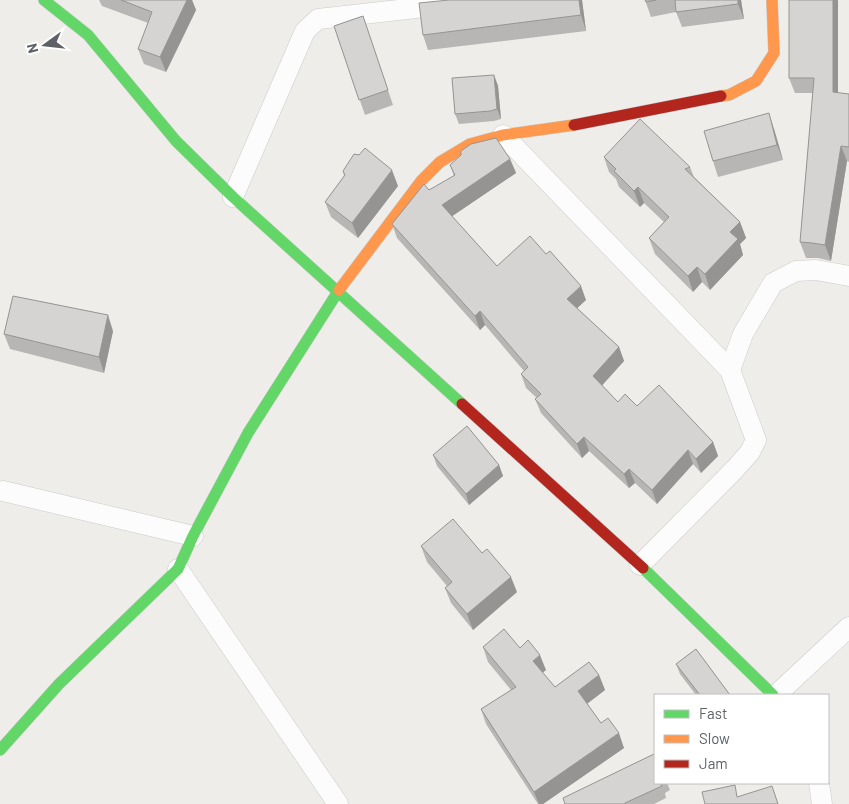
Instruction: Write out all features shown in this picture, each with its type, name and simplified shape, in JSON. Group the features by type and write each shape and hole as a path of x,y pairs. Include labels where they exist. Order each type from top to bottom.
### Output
{"street":[{"path":"44,0 88,34 176,141 233,197 640,565 774,694"},
{"path":"233,197 305,31 318,19 487,0"},
{"path":"0,750 59,684 178,569 193,536 248,433 337,292 421,181 440,162 470,144 503,135 578,124 729,94 756,80 774,53 772,0"},
{"path":"503,135 730,370 756,440 750,452 735,469 640,565"},
{"path":"730,370 743,334 774,283 796,271 816,270 849,276"},
{"path":"3,491 193,536"},
{"path":"178,569 338,804"},
{"path":"776,694 849,627"},
{"path":"819,784 822,804"}],"building":[{"path":"121,0 187,0 160,57 138,49 152,12"},
{"path":"449,0 579,0 581,15 423,35 419,3"},
{"path":"675,0 738,0 738,4 676,12"},
{"path":"789,0 833,0 833,92 849,94 849,147 841,146 825,245 800,242 814,78 789,78"},
{"path":"363,16 388,90 359,100 334,26"},
{"path":"494,75 497,109 455,114 452,78"},
{"path":"769,113 777,145 713,161 704,131"},
{"path":"640,119 690,167 685,169 740,222 730,232 738,239 705,274 697,267 688,276 649,238 669,217 638,187 634,191 614,171 616,169 604,157"},
{"path":"496,138 510,159 442,205 497,266 530,236 546,254 550,251 581,286 567,299 619,347 593,376 618,402 625,394 637,406 659,385 713,442 696,459 688,450 652,490 629,469 624,474 584,437 577,444 535,399 541,394 521,374 528,367 480,311 475,316 392,224 424,184 429,190 455,175 450,165 461,155 461,151 471,144"},
{"path":"365,148 392,170 352,223 325,202 345,175 343,171 354,154 359,155"},
{"path":"13,296 108,315 99,357 4,334"},
{"path":"467,426 499,465 466,494 433,455"},
{"path":"453,519 482,553 487,549 511,577 467,614 445,588 452,582 421,546"},
{"path":"504,629 520,648 528,640 540,655 533,661 555,687 589,662 599,675 578,691 601,723 608,718 619,733 534,792 481,709 516,687 483,647"},
{"path":"696,649 729,694 699,694 676,664"},
{"path":"654,754 654,784 661,784 662,786 625,804 565,804 563,798"},
{"path":"735,785 737,797 772,786 778,804 705,804 702,792"}],"traffic: fast":[{"path":"44,0 88,35 176,141 233,197 462,404"},
{"path":"0,750 59,684 178,569 193,536 248,433 339,290"},
{"path":"643,568 772,694"}],"traffic: slow":[{"path":"721,96 729,95 756,81 774,53 772,0"},
{"path":"339,290 421,181 440,162 470,144 503,135 574,125"}],"traffic: jam":[{"path":"574,125 721,96"},
{"path":"462,404 643,568"}]}
